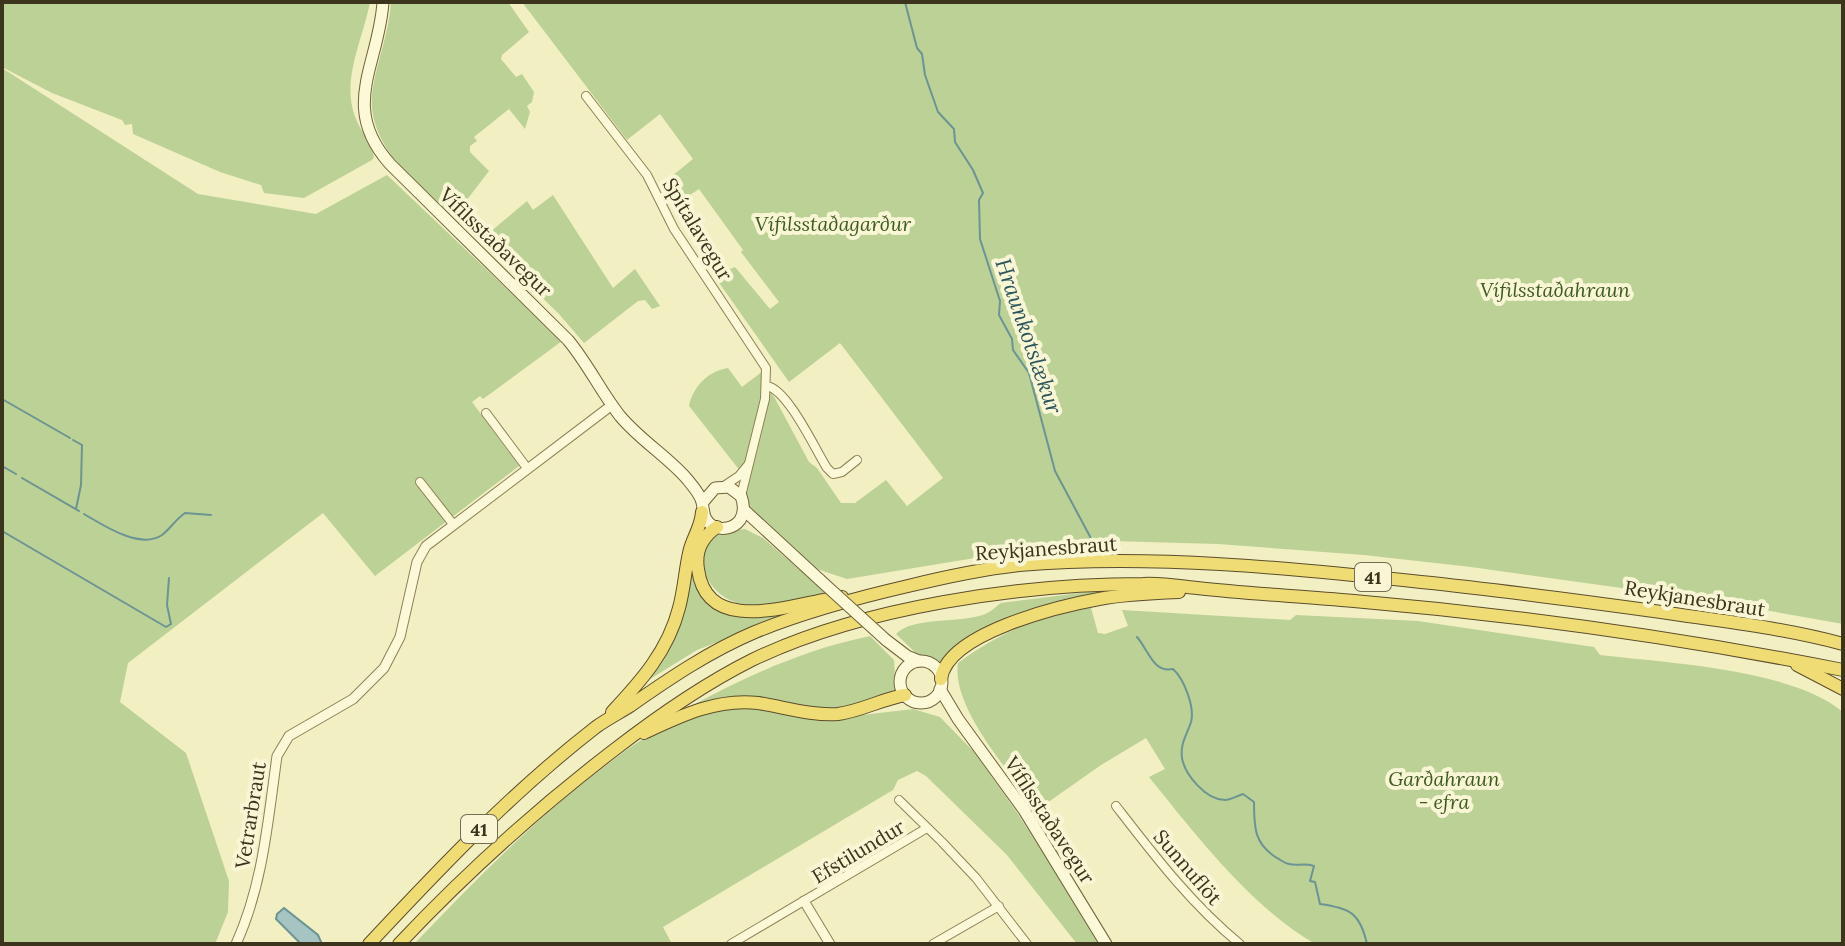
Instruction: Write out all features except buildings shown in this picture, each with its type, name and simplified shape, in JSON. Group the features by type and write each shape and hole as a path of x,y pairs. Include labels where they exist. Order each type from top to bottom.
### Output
{"highway":[{"path":"600,724 641,680 668,641 680,606 690,548 702,522 702,507"},
{"path":"717,527 700,545 697,566 706,591 725,607 756,612 825,598 866,595"},
{"name":"Reykjanesbraut","path":"369,944 497,811 600,724 673,676 729,645 777,624 866,595 952,575 1017,565 1120,562 1186,563 1336,574 1474,587 1718,620 1843,641"},
{"name":"Reykjanesbraut","path":"399,944 496,847 559,792 657,716 714,680 756,659 846,626 937,604 1032,590 1142,584 1197,588 1494,613 1843,670"},
{"path":"941,684 944,667 958,651 977,639 1027,618 1097,599 1137,593 1183,592 1197,588"},
{"path":"1783,658 1843,689"},
{"path":"620,745 688,713 716,705 755,703 822,714 841,714 905,695"}],"main road":[{"name":"Vífilsstaðavegur","path":"383,2 363,94 366,121 377,148 568,340 592,371 612,405 648,446 685,477 708,522 717,527"},
{"name":"Vífilsstaðavegur","path":"685,477 734,489 741,496"},
{"path":"702,507 719,487"},
{"path":"717,527 729,528 741,516 741,496"},
{"name":"Vífilsstaðavegur","path":"741,516 763,529 890,644 919,661 931,664 958,719 1024,810 1106,944"},
{"name":"Vífilsstaðavegur","path":"890,644 902,672 900,684 905,695 958,719"},
{"path":"902,672 919,661"},
{"path":"925,702 934,698 941,684"}],"street":[{"name":"Spítalavegur","path":"586,96 647,175 674,229 766,368 767,386 775,388 785,399 827,468 833,474 842,472 857,460"},
{"path":"741,496 767,386"},
{"name":"Vetrarbraut","path":"236,944 257,886 279,750 293,733 345,705 377,677 400,637 420,555 426,546 612,405"},
{"path":"486,413 527,468"},
{"path":"719,487 739,476 750,461"},
{"path":"420,482 453,524"},
{"name":"Efstilundur","path":"899,800 941,841 999,906 1027,944"},
{"name":"Sunnuflöt","path":"1116,806 1169,874 1199,907 1240,944"},
{"name":"Efstilundur","path":"731,944 927,828"},
{"path":"804,901 830,944"},
{"path":"933,944 999,906"}],"green space":[{"path":"2,2 370,2 353,67 351,93 354,114 374,157 304,198 264,193 261,185 220,172 133,134 132,124 125,125 122,120 52,93 2,67"},
{"path":"391,2 508,2 529,32 501,59 516,77 522,74 534,92 532,102 527,106 530,112 525,129 509,109 474,137 477,141 470,146 470,152 489,171 466,201 475,211 458,224 398,164 377,128 372,108 373,87"},
{"name":"Vífilsstaðahraun","path":"522,2 1843,2 1843,624 1708,600 1471,567 1218,544 1110,541 1059,555 975,558 847,579 817,569 748,509 746,495 771,391 809,462 817,468 841,503 855,503 886,480 907,506 943,478 840,343 789,382 715,277 726,268 735,267 770,309 779,302 699,189 687,197 672,176 693,159 660,114 627,140"},
{"path":"2,68 198,194 316,214 387,175 562,341 483,399 480,396 472,402 519,466 375,576 323,513 128,663 120,702 186,753 229,881 228,912 215,944 2,944"},
{"path":"553,195 613,288 635,269 660,306 652,309 645,300 638,301 584,343 559,314 482,239 527,201 533,210"},
{"path":"728,368 742,387 763,371 758,423 741,472 689,406 702,381"},
{"path":"745,529 763,538 826,593 756,606 736,603 720,594 708,580 705,571 707,546 717,535"},
{"path":"691,567 697,586 711,604 794,613 697,650 650,679 671,646 681,620"},
{"path":"1096,591 1097,595 958,647 938,664 919,656 896,634 904,628 925,622 975,617 1001,603"},
{"name":"Garðahraun - efra","path":"1079,608 1091,608 1098,633 1105,634 1128,626 1122,610 1290,620 1296,615 1418,621 1594,647 1600,655 1728,670 1793,686 1843,712 1843,944 1315,944 1246,890 1149,777 1165,769 1146,738 1037,810 985,740 964,700 958,681 958,663 1016,629"},
{"path":"870,636 894,660 896,693 838,710 728,699 695,704 780,664"},
{"path":"753,708 829,719 913,709 940,717 974,752 1016,811 1101,944 1077,944 1007,855 926,776 917,771 898,780 893,790 663,927 672,944 414,944 528,830 630,747 670,724 690,717"}],"water":[{"path":"284,908 318,935 322,944 301,944 276,919"}],"waterway":[{"name":"Hraunkotslækur","path":"905,2 938,112 954,129 955,142 983,193 979,200 980,239 1000,301 999,315 1012,339 1013,350 1029,373 1055,471 1094,544"},
{"path":"2,399 70,438"},
{"path":"73,440 82,445 81,485 76,509"},
{"path":"2,466 16,474"},
{"path":"22,478 79,511"},
{"path":"84,514 122,534 143,540 162,535 185,513 211,515"},
{"path":"2,531 166,627 171,624 167,605 169,578"},
{"name":"Hraunkotslækur","path":"1137,637 1156,664 1161,668 1173,669 1188,694 1192,716 1183,743 1182,758 1192,779 1218,799 1227,800 1243,794 1254,802 1255,827 1264,847 1286,863 1314,866 1310,881 1315,882 1320,904 1352,914 1361,925 1367,944"}],"park label":[{"name":"Vífilsstaðagarður","path":"833,223"}]}
